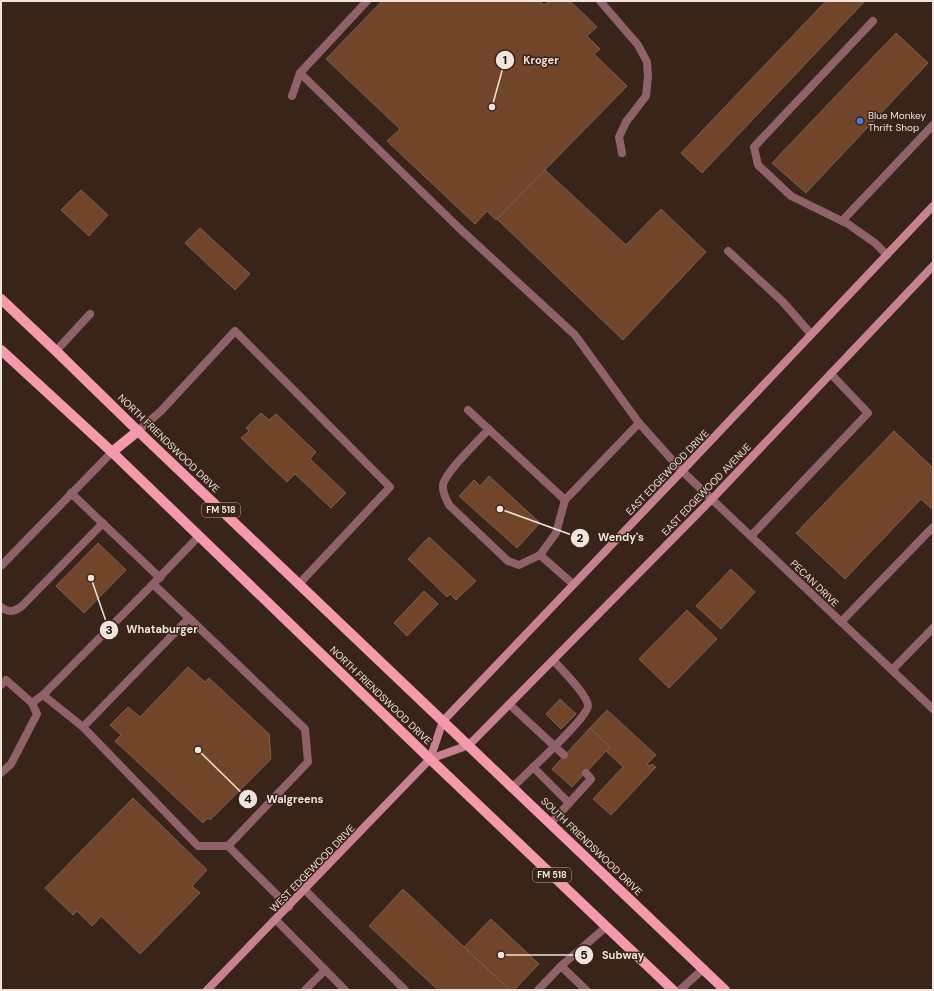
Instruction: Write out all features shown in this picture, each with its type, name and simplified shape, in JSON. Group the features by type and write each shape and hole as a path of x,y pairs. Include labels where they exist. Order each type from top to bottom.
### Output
{"main road":[{"name":"EAST EDGEWOOD DRIVE","path":"430,759 443,720 933,206"},
{"name":"EAST EDGEWOOD AVENUE","path":"430,759 469,745 712,499 933,266"},
{"name":"NORTH FRIENDSWOOD DRIVE","path":"1,299 443,720"},
{"name":"NORTH FRIENDSWOOD DRIVE","path":"1,350 112,452 430,759"},
{"path":"112,452 138,431"},
{"name":"SOUTH FRIENDSWOOD DRIVE","path":"443,720 725,990"},
{"name":"WEST EDGEWOOD DRIVE","path":"207,990 430,759"},
{"name":"FM 518","path":"430,759 673,990"}],"street":[{"path":"292,96 300,73 367,1"},
{"path":"600,1 638,45 647,62 648,77 646,96 626,122 619,137 622,153"},
{"path":"873,21 754,146 758,165 791,196 848,224 875,243 887,255"},
{"name":"PECAN DRIVE","path":"300,73 574,336 639,423 682,471 933,709"},
{"path":"842,221 933,125"},
{"path":"728,251 783,302 811,334"},
{"path":"56,351 90,314"},
{"path":"138,431 161,411 235,331 390,487 299,584"},
{"path":"751,536 868,413 831,374"},
{"path":"468,410 565,500"},
{"path":"489,429 449,473 443,484 444,496 450,505 508,561 519,565 540,555 556,533 565,500 639,423"},
{"path":"1,566 112,452"},
{"path":"71,493 160,578"},
{"path":"1,607 7,611 15,611 22,606 103,523"},
{"path":"841,622 932,528"},
{"path":"32,703 43,695 160,578 199,536"},
{"path":"540,555 573,584"},
{"path":"153,584 305,729 308,762 228,846"},
{"path":"83,727 189,618"},
{"path":"892,670 933,628"},
{"path":"513,787 583,717 587,710 588,705 581,692 553,660"},
{"path":"1,685 6,680 32,703 37,714 11,764 1,773"},
{"path":"43,695 83,727 198,846 228,846 288,907"},
{"path":"509,704 564,755"},
{"path":"533,767 569,803"},
{"path":"551,823 591,779 586,773"},
{"path":"305,890 405,990"},
{"path":"276,920 345,990"},
{"path":"538,990 561,966 606,926"},
{"path":"561,966 586,990"},
{"path":"305,990 325,970"},
{"path":"680,990 703,970"}],"building":[{"path":"382,1 539,1 544,5 550,1 570,1 597,27 587,36 600,49 594,54 627,86 496,220 487,211 475,224 387,141 400,129 326,59"},
{"path":"826,1 865,1 702,173 681,153"},
{"path":"896,33 928,63 806,193 772,163"},
{"path":"545,170 626,245 661,209 706,252 623,340 497,219"},
{"path":"81,190 108,215 89,236 61,210"},
{"path":"200,228 250,274 235,290 185,243"},
{"path":"261,413 269,420 276,414 316,452 310,459 346,493 331,508 295,474 287,482 241,438 249,431 246,428"},
{"path":"894,431 933,468 933,510 921,499 845,579 796,533"},
{"path":"489,476 540,523 517,548 459,496 474,480 480,486"},
{"path":"429,537 476,581 456,600 450,594 447,597 408,559"},
{"path":"98,543 126,570 84,613 56,586"},
{"path":"731,569 755,592 721,629 696,606"},
{"path":"424,591 438,604 407,636 394,623"},
{"path":"687,610 717,639 669,688 639,659"},
{"path":"188,667 205,682 209,678 269,734 271,759 210,820 208,818 203,823 115,741 121,735 110,725 128,707 140,717"},
{"path":"560,699 576,714 561,729 546,714"},
{"path":"607,710 656,755 647,764 650,766 652,764 656,767 611,815 593,799 623,767 586,732"},
{"path":"590,728 610,747 572,787 552,769"},
{"path":"133,798 207,870 192,886 200,893 140,954 101,916 92,926 77,911 73,915 45,888"},
{"path":"403,889 510,990 438,990 369,926"},
{"path":"491,919 539,964 514,990 510,990 464,947"}],"place":[{"name":"Kroger","path":"492,107"},
{"name":"Blue Monkey Thrift Shop","path":"860,121"},
{"name":"Wendy's","path":"500,509"},
{"name":"Whataburger","path":"91,578"},
{"name":"Walgreens","path":"198,750"},
{"name":"Subway","path":"501,955"}]}
